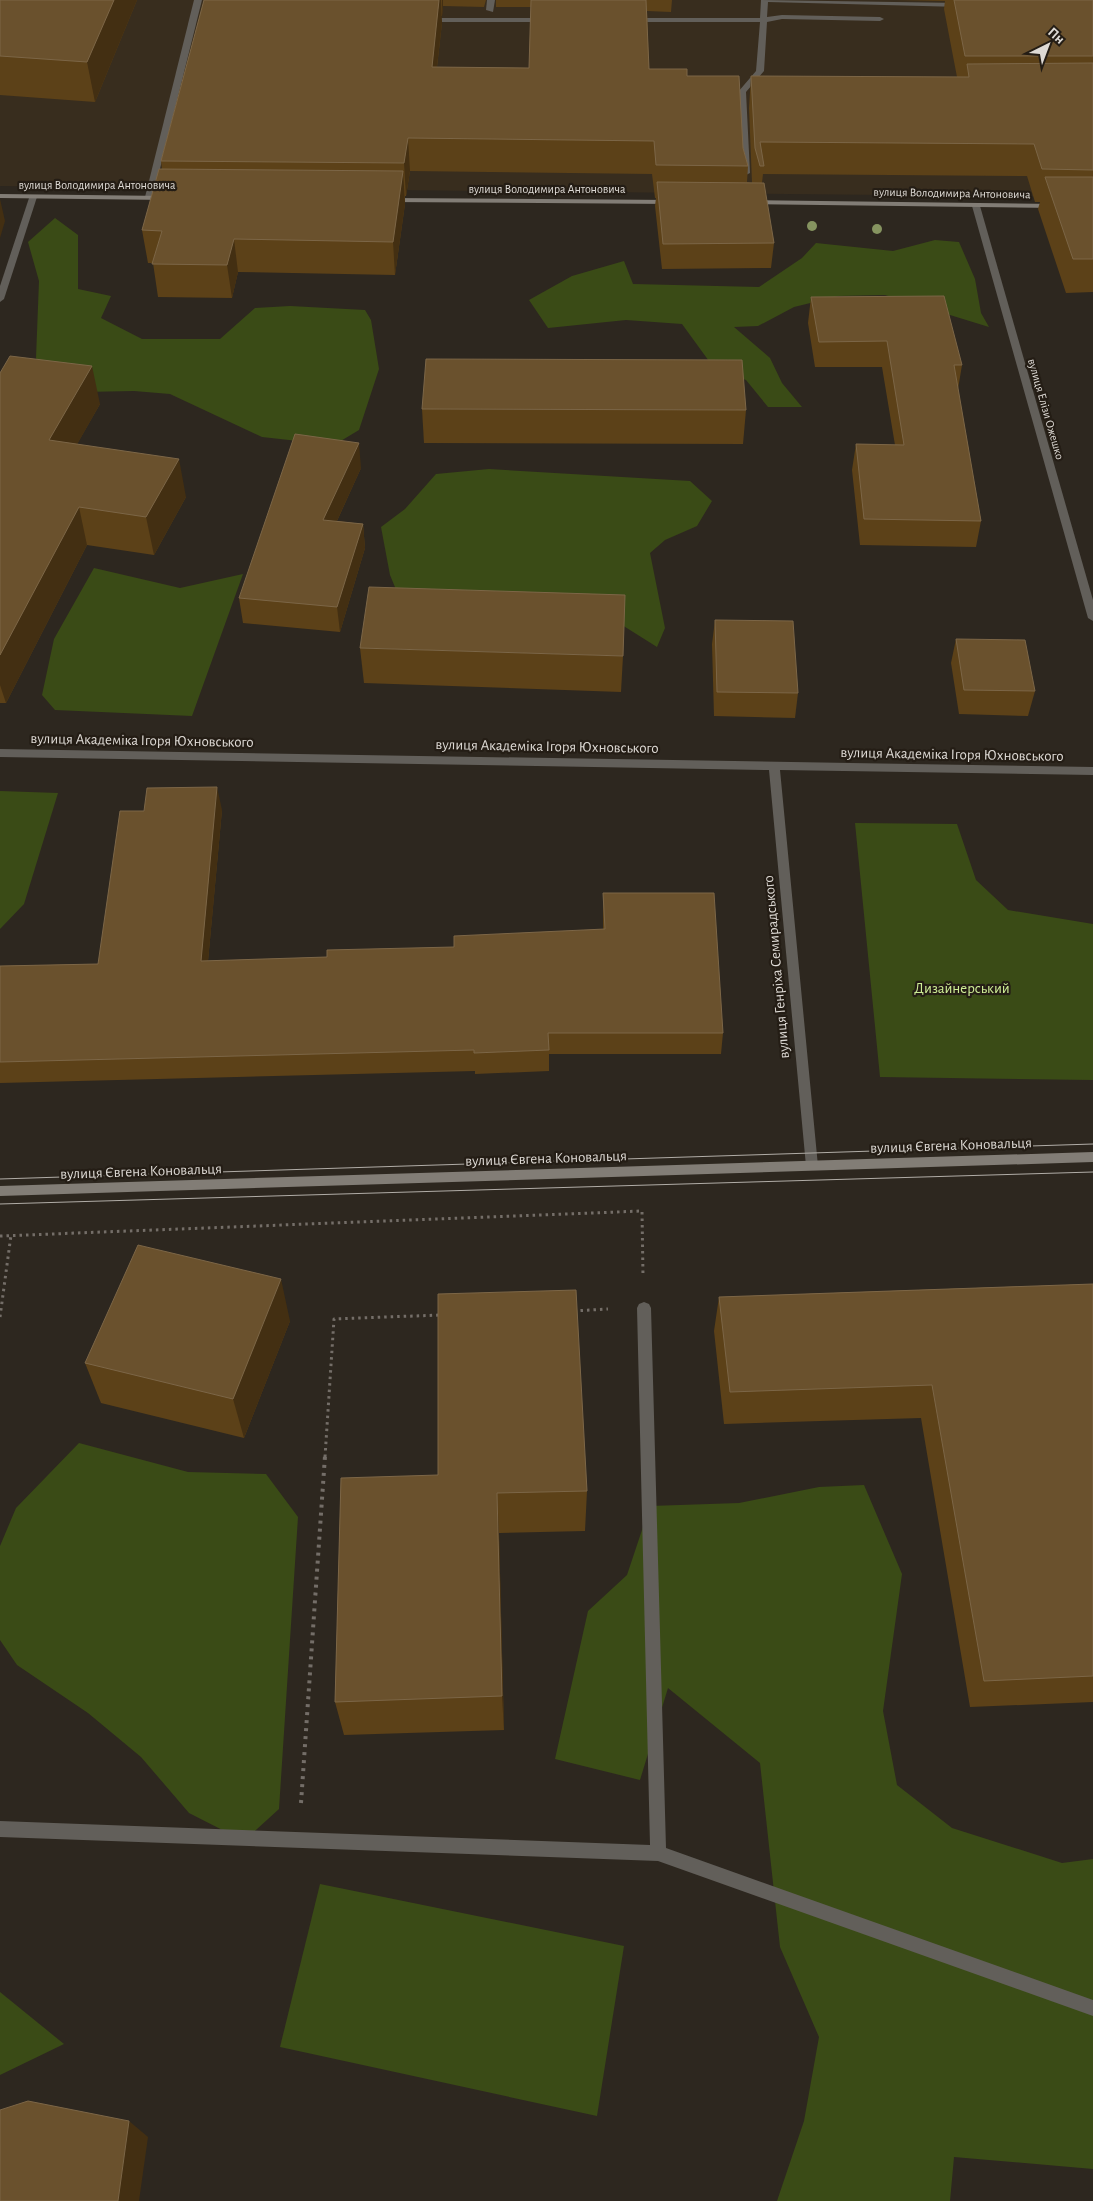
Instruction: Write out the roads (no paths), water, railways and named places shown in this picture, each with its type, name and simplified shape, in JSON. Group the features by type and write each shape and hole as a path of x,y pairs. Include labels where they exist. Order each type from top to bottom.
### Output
{"main road":[{"name":"вулиця Володимира Антоновича","path":"0,196 179,198"},
{"name":"вулиця Володимира Антоновича","path":"742,202 751,199 976,206 1064,206"},
{"name":"вулиця Володимира Антоновича","path":"378,200 684,202"},
{"name":"вулиця Євгена Коновальця","path":"0,1191 1093,1157"}],"street":[{"path":"149,198 195,19 198,0"},
{"path":"490,10 491,0"},
{"path":"746,181 742,92 760,71 765,0 967,5"},
{"path":"616,20 765,20 782,17 880,19"},
{"path":"195,19 205,19"},
{"path":"419,20 557,20"},
{"path":"742,92 751,92"},
{"path":"0,299 33,196"},
{"name":"вулиця Елізи Ожешко","path":"976,206 1093,618"},
{"name":"вулиця Академіка Ігоря Юхновського","path":"0,753 1093,771"},
{"name":"вулиця Генріха Семирадського","path":"774,765 812,1166"},
{"path":"644,1308 658,1853"},
{"path":"0,1830 658,1853 1093,2008"}],"tram line":[{"path":"0,1179 1093,1144"},
{"path":"0,1204 1093,1172"}],"park label":[{"name":"Дизайнерський","path":"962,988"}]}
